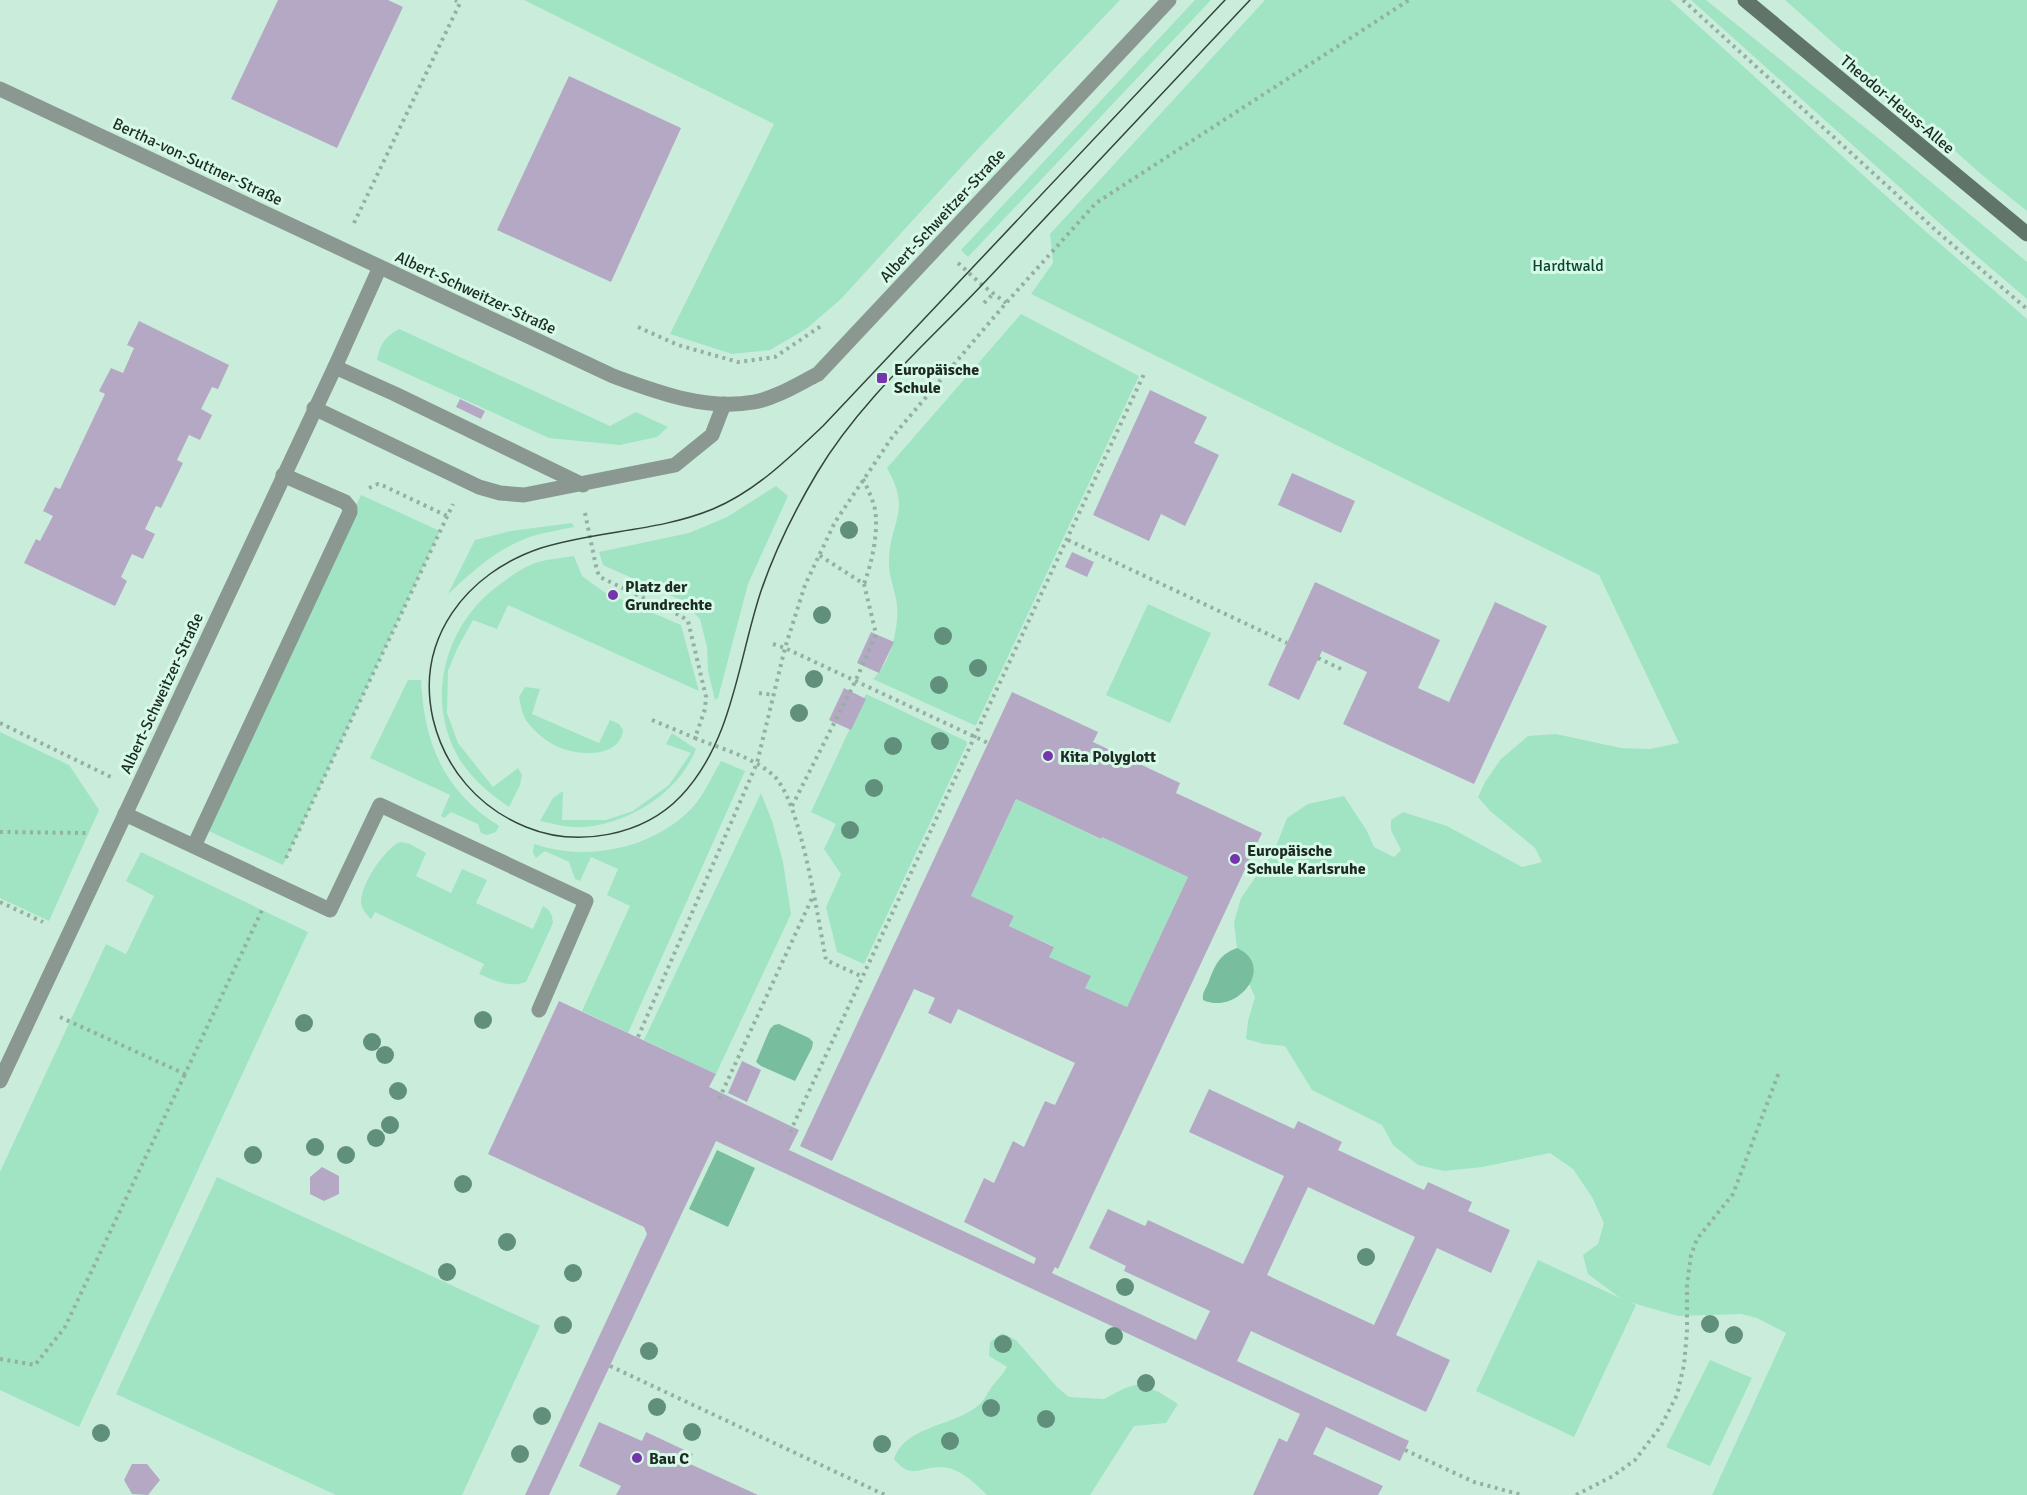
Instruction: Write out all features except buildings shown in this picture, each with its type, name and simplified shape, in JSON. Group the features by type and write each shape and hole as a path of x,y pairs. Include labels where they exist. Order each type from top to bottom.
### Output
{"main road":[{"name":"Theodor-Heuss-Allee","path":"1745,0 2027,234"}],"street":[{"name":"Albert-Schweitzer-Straße","path":"0,1081 314,408 335,368 380,267 614,376 660,393 724,405 755,402 781,393 818,374 1169,0"},
{"name":"Bertha-von-Suttner-Straße","path":"0,89 380,267"},
{"path":"335,368 426,409 581,485"},
{"path":"314,408 489,491 524,495 675,465 711,435 724,405"},
{"path":"194,846 348,517 349,507 345,502 284,475"},
{"path":"124,814 330,910 381,805 586,901 539,1010"}],"path":[{"path":"342,249 460,3 455,0"},
{"path":"638,1037 757,763 785,648 805,585 835,522 863,478 900,428 1006,303 1096,203 1409,0"},
{"path":"1683,0 1940,234 2027,309"},
{"path":"960,266 1006,303"},
{"path":"984,303 993,294"},
{"path":"638,327 678,345 738,362 775,357 814,332 829,319"},
{"path":"790,1132 1144,374"},
{"path":"792,807 856,680 876,634 864,584 870,567 875,517 874,507 863,478"},
{"path":"0,1359 35,1365 65,1327 464,480"},
{"path":"349,507 366,491 378,484 447,516"},
{"path":"581,485 600,577 681,616 690,625 706,697 705,709 695,738"},
{"path":"1068,540 1287,643"},
{"path":"819,555 864,584"},
{"path":"773,644 856,680 988,743"},
{"path":"1318,658 1341,669"},
{"path":"759,693 774,695"},
{"path":"652,720 757,763 776,777 792,807 826,960 863,977"},
{"path":"0,723 136,789"},
{"path":"0,832 116,834"},
{"path":"719,1099 813,896"},
{"path":"0,902 68,935"},
{"path":"35,1005 185,1074"},
{"path":"1576,1495 1613,1476 1635,1460 1662,1426 1677,1395 1684,1365 1688,1331 1687,1285 1690,1255 1697,1239 1733,1194 1779,1072"},
{"path":"610,1366 885,1495"},
{"path":"1405,1450 1474,1482 1522,1495"}],"green space":[{"path":"524,0 1120,0 975,152 841,299 806,329 770,350 732,354 670,334 774,124"},
{"path":"1195,0 1211,0 968,257 961,250"},
{"name":"Hardtwald","path":"1265,0 1670,0 1916,223 2027,319 2027,1495 1712,1495 1786,1333 1757,1318 1741,1314 1678,1316 1629,1302 1636,1305 1574,1437 1476,1391 1538,1260 1620,1298 1588,1274 1583,1255 1598,1244 1604,1223 1592,1197 1573,1169 1550,1153 1482,1167 1444,1171 1418,1165 1393,1145 1382,1125 1312,1090 1285,1046 1246,1039 1248,1021 1255,997 1245,975 1237,948 1234,922 1241,898 1275,849 1287,818 1308,804 1344,796 1367,831 1374,847 1394,857 1401,850 1391,830 1391,820 1403,812 1447,826 1522,867 1542,862 1535,848 1490,811 1478,797 1501,759 1528,736 1556,734 1621,748 1650,749 1679,743 1599,575 1031,294 1053,263 1050,234"},
{"path":"1691,0 1706,0 1878,138 2027,262 2027,299 1965,246"},
{"path":"1785,0 2027,0 2027,211 1982,175"},
{"path":"1021,314 1139,376 976,725 974,725 873,679 889,655 895,635 897,615 889,561 899,506 898,495 887,468"},
{"path":"399,329 610,426 636,412 668,427 657,437 620,445 549,438 377,360 384,342"},
{"path":"776,486 788,496 748,584 718,698 715,700 700,619 681,600 603,565 599,552 689,533 727,517"},
{"path":"361,495 440,531 283,865 202,828"},
{"path":"572,523 574,527 533,536 509,546 477,568 448,594 475,540 511,531"},
{"path":"574,556 582,576 604,592 681,625 699,691 508,605 497,629 473,620 448,671 447,713 458,743 493,787 518,768 522,775 520,785 509,807 470,774 449,737 443,713 442,689 445,665 453,642 465,621 480,602 499,585 517,572 538,562"},
{"path":"1148,604 1211,633 1170,723 1106,695"},
{"path":"408,680 421,680 427,725 440,764 464,797 499,826 496,832 487,835 481,833 478,824 451,812 444,818 441,816 450,795 370,758"},
{"path":"525,687 540,689 532,714 599,743 610,720 619,724 623,730 620,739 614,746 596,753 574,752 552,744 534,730 524,717 519,697"},
{"path":"866,694 966,741 967,744 864,964 837,952 826,907 841,874 824,849 836,824 811,812"},
{"path":"0,732 69,765 99,810 49,921 0,898"},
{"path":"672,733 696,749 688,765 677,779 650,804 616,820 599,825 572,827 540,821 553,798 563,791 562,820 606,820 633,811 669,785 691,753 666,744"},
{"path":"721,761 745,771 628,1033 582,1011 630,906 607,895 618,869 591,857 580,881 575,879 569,862 545,851 536,858 533,853 534,844 576,852 618,848 639,842 676,822 692,808"},
{"path":"761,793 772,821 783,862 791,914 716,1074 644,1040"},
{"path":"1016,799 1188,877 1127,1007 1085,988 1090,976 1049,957 1053,946 1009,926 1014,916 971,896"},
{"path":"400,842 410,844 426,853 416,876 451,893 462,869 487,880 476,903 533,929 543,906 549,911 553,923 526,982 508,984 485,977 479,974 484,964 375,912 371,919 368,916 361,903 364,887 380,860"},
{"path":"141,852 308,932 79,1427 0,1390 0,1172 106,944 126,954 154,896 126,881"},
{"path":"217,1177 540,1326 462,1495 336,1495 116,1394"},
{"path":"1002,1333 1016,1340 1057,1387 1069,1397 1104,1399 1125,1388 1139,1384 1159,1392 1178,1404 1166,1423 1134,1426 1090,1495 987,1495 967,1477 949,1468 935,1467 911,1471 900,1466 894,1459 899,1449 907,1441 917,1434 962,1415 982,1401 1007,1367 989,1356 990,1342"},
{"path":"1710,1360 1752,1378 1710,1466 1666,1447"}],"shaded area":[{"path":"1237,948 1248,956 1253,966 1253,977 1248,987 1228,1001 1216,1003 1203,1000 1216,965 1226,953"},
{"path":"779,1024 813,1042 795,1081 756,1062 770,1029"},
{"path":"717,1150 755,1168 728,1227 689,1209"}],"tram line":[{"path":"1225,0 823,426 758,483 729,502 692,517 541,548 514,559 490,574 469,592 452,613 439,636 432,662 429,690 433,719 446,754 466,785 479,798 509,819 526,827 566,837 587,837 629,829 648,821 666,810 681,796 698,774 723,725 761,591 779,545 809,487 834,447 894,374 982,285 1250,0"}],"place":[{"name":"Europäische Schule","path":"882,378"},
{"name":"Platz der Grundrechte","path":"613,595"},
{"name":"Kita Polyglott","path":"1048,756"},
{"name":"Europäische Schule Karlsruhe","path":"1235,859"},
{"name":"Bau C","path":"637,1458"}]}
